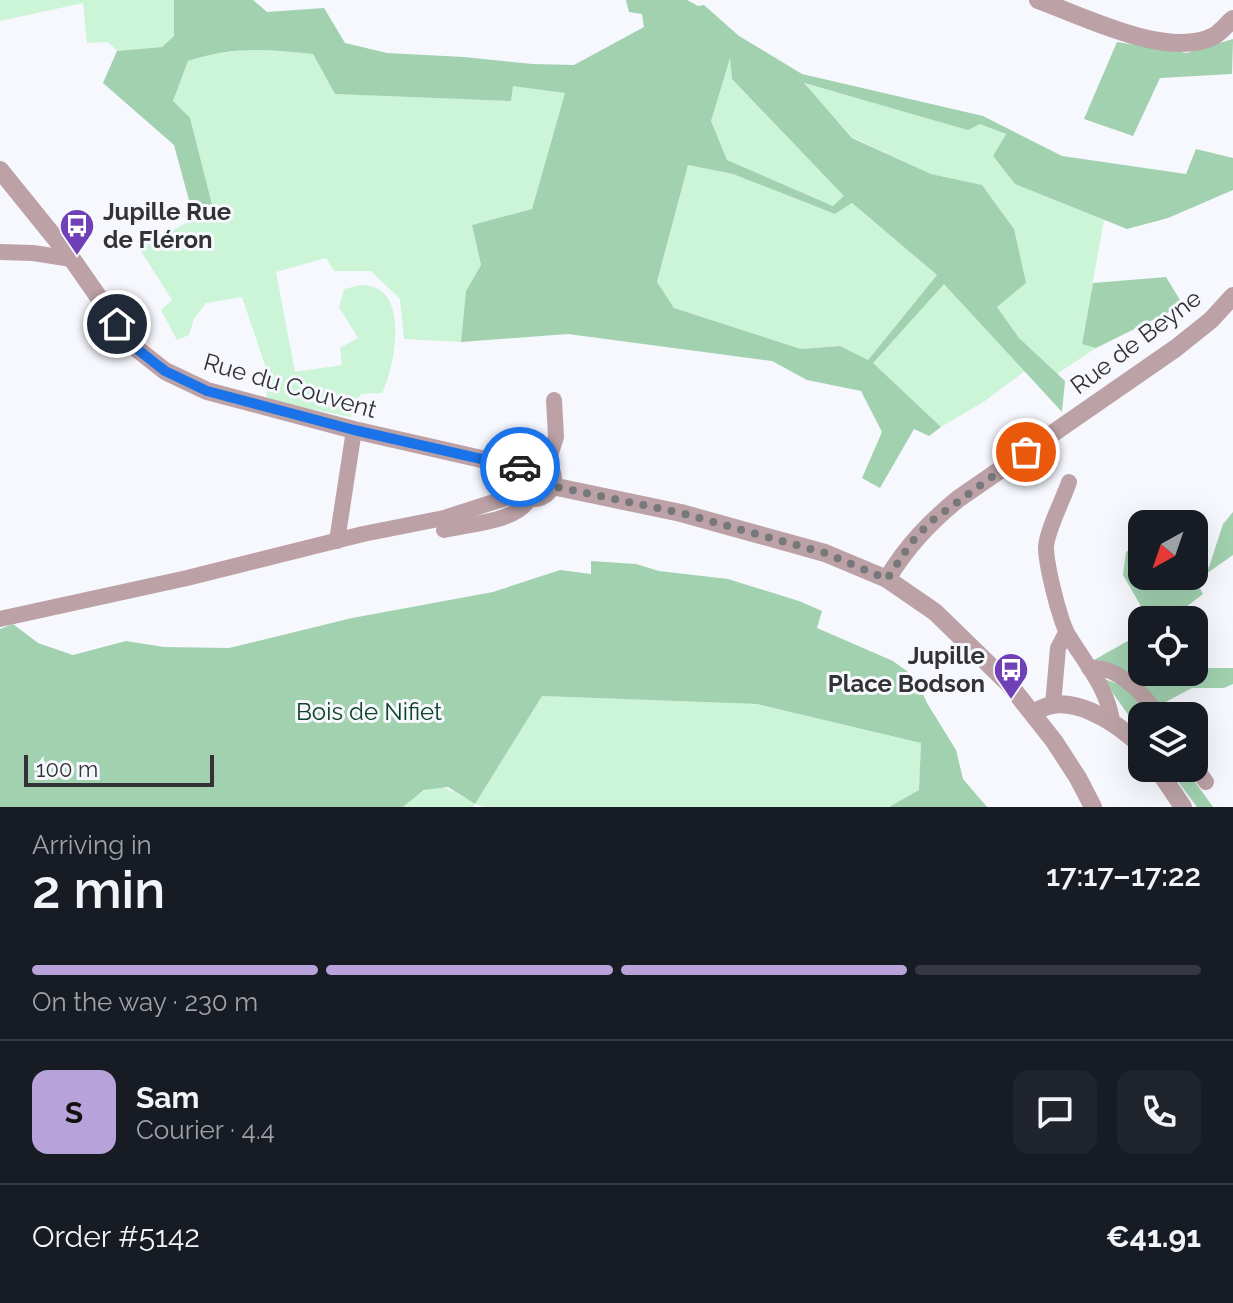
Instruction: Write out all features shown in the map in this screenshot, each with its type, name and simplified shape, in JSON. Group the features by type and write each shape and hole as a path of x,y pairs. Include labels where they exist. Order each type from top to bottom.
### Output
{"street":[{"path":"1038,0 1147,40 1174,44 1213,36 1233,19"},
{"name":"Rue du Couvent","path":"0,170 72,259 132,345 165,371 207,391 354,430 499,463 516,472"},
{"path":"0,252 72,259"},
{"name":"Rue de Beyne","path":"887,579 911,543 930,522 983,481 1176,348 1211,320 1233,296"},
{"path":"547,465 556,437 554,400"},
{"path":"337,541 354,430"},
{"path":"0,619 444,518 525,496 540,497 552,486 553,474 547,465 536,460 524,462 516,472 515,480 525,496"},
{"path":"1069,482 1046,549 1066,633 1110,706 1112,721"},
{"path":"552,486 681,513 825,553 887,579 935,612 1034,713 1078,778 1093,807"},
{"path":"444,530 500,519 519,511 525,496"},
{"path":"1053,705 1058,648 1066,633"},
{"path":"1089,668 1111,671 1149,702"},
{"path":"1034,713 1053,705 1085,709 1112,721 1128,735"},
{"path":"1166,782 1183,807"}],"green space":[{"path":"0,0 174,0 174,36 162,47 117,51 108,42 87,43 83,3 0,21"},
{"path":"174,0 253,0 267,12 324,8 345,43 387,53 574,65 644,27 642,14 629,12 626,0 687,0 698,6 704,5 739,36 802,74 983,116 1062,156 1186,174 1196,149 1233,158 1233,190 1168,218 1127,229 1015,184 993,156 1006,134 980,124 968,130 804,83 852,138 931,174 982,185 1014,229 1026,283 997,307 1019,338 1065,381 1062,412 944,284 873,363 941,427 929,436 914,429 880,488 862,478 882,432 861,391 807,380 772,361 568,334 461,342 466,291 481,265 472,225 532,209 565,93 513,86 511,101 335,94 313,54 250,50 219,53 188,61 173,101 190,118 213,209 190,204 174,145 103,83 117,51 162,47 174,36","holes":["730,58 732,79 844,196 833,206 727,160 711,121","688,165 733,174 835,214 852,203 937,275 868,360 840,346 801,349 674,308 657,282"]},
{"path":"1233,39 1232,74 1160,78 1133,136 1084,119 1117,42 1187,53"},
{"path":"257,48 313,54 335,94 511,101 513,85 565,93 532,209 472,225 481,265 466,291 461,342 404,339 400,299 371,271 334,271 326,258 276,272 295,372 342,365 340,348 358,338 339,307 344,289 363,285 378,289 388,299 394,313 395,330 387,381 382,393 361,394 351,417 266,400 269,377 242,297 206,303 194,319 189,335 177,340 161,310 172,300 139,248 213,209 173,101 188,61 205,55"},
{"path":"730,55 732,79 845,196 833,206 727,160 711,121"},
{"path":"802,83 968,129 980,124 1006,134 993,156 1015,184 1104,220 1082,343 1096,348 1057,374 1019,338 997,307 1014,229 982,185 931,174 852,137"},
{"path":"688,165 733,174 835,214 852,203 937,275 868,360 840,346 801,349 674,308 657,283"},
{"path":"1166,277 1183,305 1096,348 1082,344 1093,283"},
{"path":"944,283 1025,371 985,401 941,427 872,363"},
{"path":"1233,512 1233,555 1208,573 1208,567 1223,524"},
{"path":"1128,550 1128,584 1123,575"},
{"name":"Bois de Nifiet","path":"591,561 636,564 659,571 728,579 822,611 817,628 893,661 915,677 956,750 963,779 987,807 889,807 919,790 921,743 757,704 542,696 475,804 448,787 424,790 403,807 0,807 0,629 13,624 38,643 73,655 126,641 164,647 229,648 352,618 493,592 560,570 591,574"},
{"path":"1132,590 1201,590 1203,594 1187,606 1141,606"},
{"path":"1128,641 1128,676 1111,664 1094,660"},
{"path":"1208,668 1233,668 1233,684 1224,688 1192,688 1166,702 1157,702 1140,686 1208,686"},
{"path":"1102,678 1128,688 1138,702 1128,702 1128,714"},
{"path":"542,696 757,704 921,743 919,790 889,807 485,807 475,804"},
{"path":"1178,782 1195,782 1213,807 1197,807"},
{"path":"439,787 475,804 473,807 403,807 424,791"}],"way so far":[{"path":"520,467 524,462 536,460 547,465 553,474 552,486 681,513 825,553 887,579 911,543 930,522 1026,452"}],"place":[{"name":"Jupille Rue de Fléron","path":"77,257"},
{"name":"Jupille Place Bodson","path":"1011,701"}],"route":[{"path":"117,324 132,345 165,371 207,391 354,430 499,463 516,472 520,467"}]}
